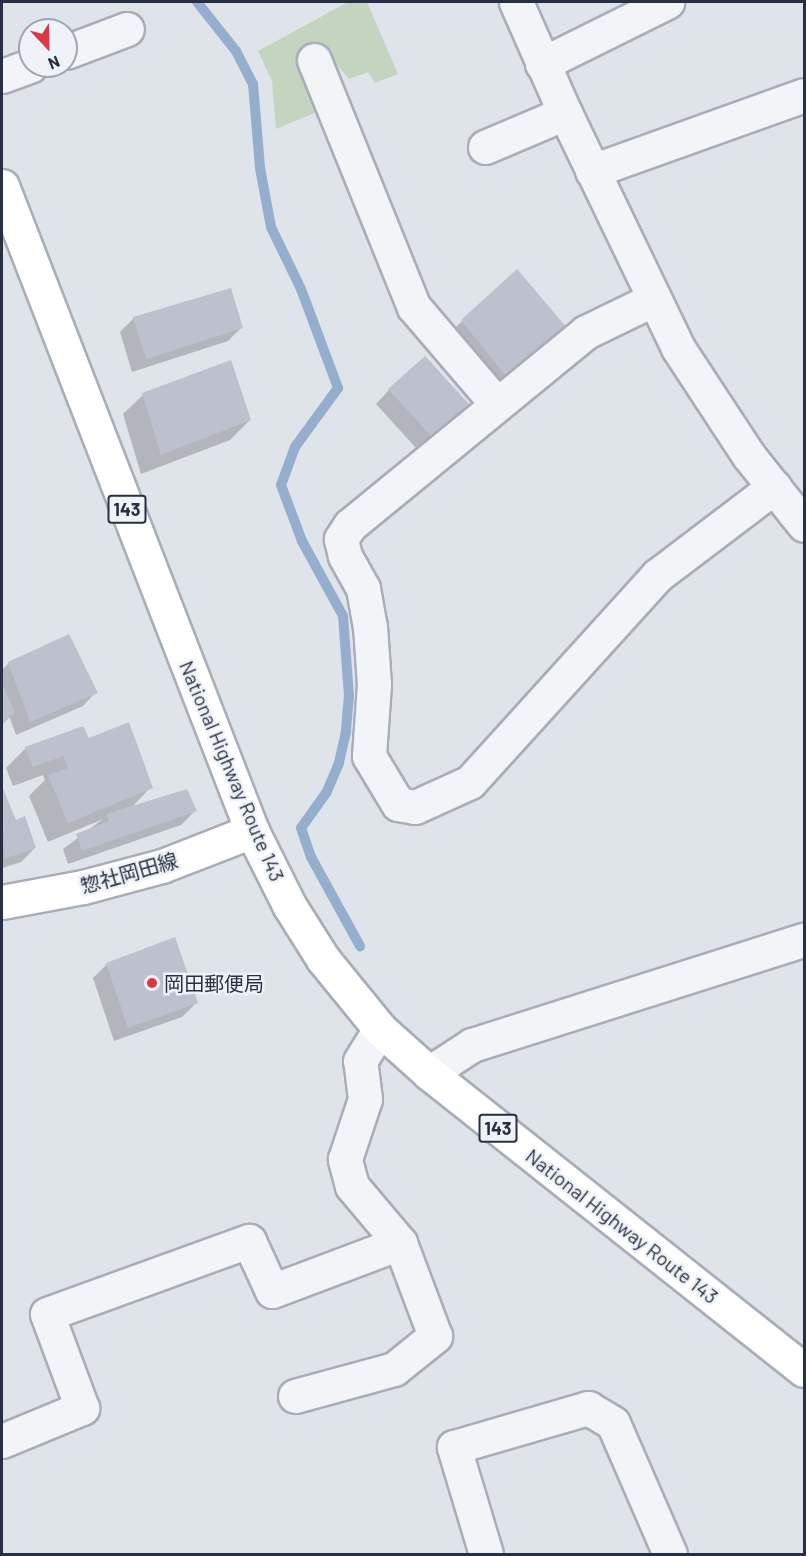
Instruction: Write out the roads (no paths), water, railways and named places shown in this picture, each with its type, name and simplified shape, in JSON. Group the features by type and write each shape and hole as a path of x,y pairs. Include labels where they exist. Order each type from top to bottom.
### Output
{"main road":[{"name":"National Highway Route 143","path":"2,186 252,831 289,905 323,959 380,1029 429,1073 804,1370"},
{"name":"惣社岡田線","path":"2,902 83,887 162,866 252,831"}],"street":[{"path":"516,2 592,171 678,348 774,487 804,525"},
{"path":"542,64 667,2"},
{"path":"78,47 127,29"},
{"path":"314,60 414,307 496,403"},
{"path":"2,76 18,70"},
{"path":"592,171 804,95"},
{"path":"485,147 565,113"},
{"path":"654,299 585,332 350,525 341,539 345,556 363,588 370,626 374,684 369,756 398,804 415,807 470,782 658,575 774,487"},
{"path":"429,1073 472,1045 804,942"},
{"path":"295,1396 394,1369 435,1336 400,1243 352,1186 345,1159 365,1098 360,1061 380,1029"},
{"path":"2,1441 82,1408 47,1314 249,1241 272,1291 400,1243"},
{"path":"486,1554 454,1447 588,1408 613,1423 670,1554"}],"waterway":[{"path":"197,2 236,51 253,84 260,168 271,227 301,289 338,388 295,447 281,485 302,541 343,616 349,695 346,732 339,763 326,793 301,828 311,857 360,946"}],"place":[{"name":"岡田郵便局","path":"152,983"}]}
